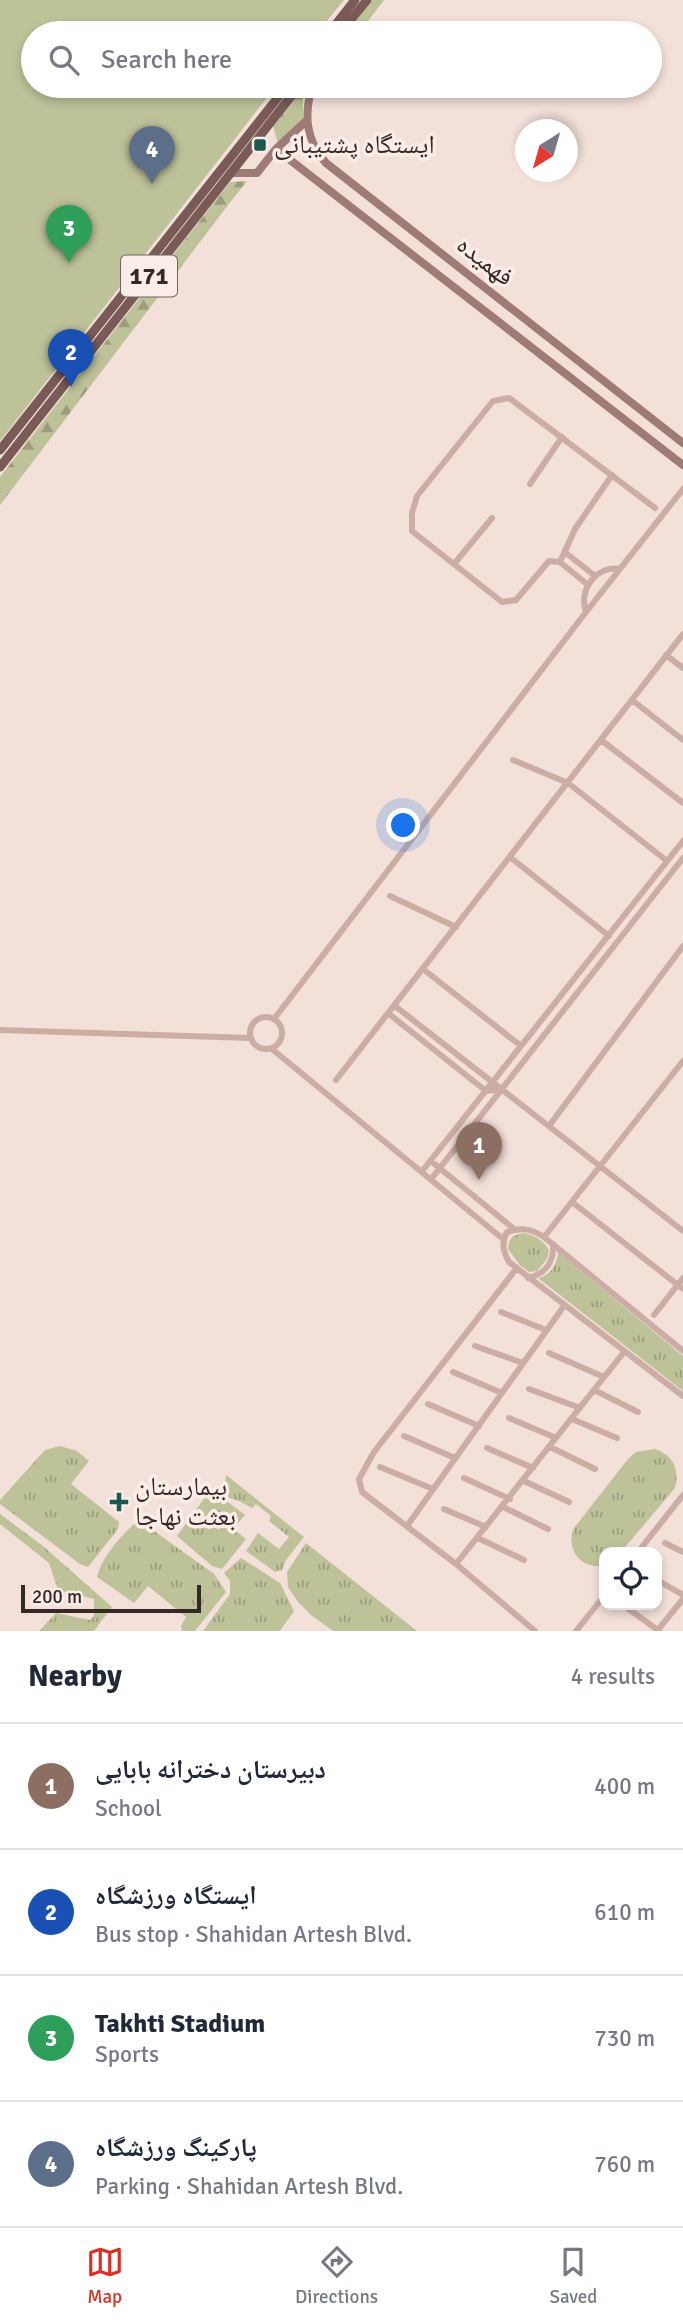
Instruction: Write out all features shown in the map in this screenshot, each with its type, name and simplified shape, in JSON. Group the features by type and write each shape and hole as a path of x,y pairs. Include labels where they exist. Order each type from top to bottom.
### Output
{"main road":[{"path":"338,21 355,0"},
{"path":"350,21 367,0"},
{"name":"171","path":"0,450 278,98"},
{"name":"171","path":"0,467 289,98"},
{"path":"230,173 257,173 276,149 306,121 309,98"},
{"name":"فهمیده","path":"306,121 315,149 326,163 683,443"},
{"name":"فهمیده","path":"276,149 683,465"}],"street":[{"path":"588,585 560,562 550,561 516,600 502,602 412,531 416,496 493,401 509,398 655,508"},
{"path":"530,484 562,437"},
{"path":"560,562 575,529 612,475"},
{"path":"274,1019 683,489"},
{"path":"454,564 492,518"},
{"path":"566,553 595,576"},
{"path":"586,612 583,605 588,585 595,576 610,567 620,569"},
{"path":"336,1080 683,634"},
{"path":"666,655 683,668"},
{"path":"632,700 683,740"},
{"path":"601,740 683,803"},
{"path":"513,760 568,783 667,861"},
{"path":"423,1170 683,841"},
{"path":"510,857 608,936"},
{"path":"432,1178 683,858"},
{"path":"390,896 456,927"},
{"path":"549,1126 683,946"},
{"path":"423,969 521,1046"},
{"path":"395,1006 683,1231"},
{"path":"389,1014 486,1091 502,1090"},
{"path":"272,1049 282,1037 282,1027 274,1019 258,1019 251,1027 250,1038 256,1046 272,1049 423,1170 503,1239"},
{"path":"0,1030 250,1038"},
{"path":"544,1237 683,1061"},
{"path":"431,1161 514,1229"},
{"path":"572,1202 680,1287"},
{"path":"683,1351 544,1237 533,1230 514,1229 507,1232 503,1239 505,1255 516,1269 683,1396"},
{"path":"528,1278 547,1268 554,1255 553,1244"},
{"path":"516,1269 374,1452 359,1479 362,1492 456,1564 535,1631"},
{"path":"654,1315 680,1287 683,1278"},
{"path":"407,1526 564,1306"},
{"path":"501,1312 547,1331"},
{"path":"475,1346 523,1363"},
{"path":"456,1564 624,1352"},
{"path":"549,1353 604,1377"},
{"path":"453,1372 502,1393"},
{"path":"529,1389 580,1408"},
{"path":"594,1390 638,1412"},
{"path":"428,1404 479,1426"},
{"path":"509,1418 556,1438"},
{"path":"572,1419 617,1438"},
{"path":"404,1436 455,1458"},
{"path":"550,1447 595,1469"},
{"path":"487,1448 533,1468"},
{"path":"380,1467 433,1489"},
{"path":"464,1478 510,1499"},
{"path":"524,1481 569,1502"},
{"path":"642,1547 683,1495"},
{"path":"503,1507 548,1529"},
{"path":"444,1509 486,1527"},
{"path":"478,1538 524,1560"},
{"path":"665,1542 683,1552"},
{"path":"630,1610 658,1631 683,1597 662,1583"},
{"path":"576,1631 599,1602"}],"green space":[{"path":"0,0 344,0 327,21 21,21 21,98 267,98 0,441"},
{"path":"372,0 384,0 368,21 355,21"},
{"path":"294,98 303,98 303,120 278,143 273,126"},
{"path":"247,181 0,505 0,477 230,182"},
{"path":"524,1233 539,1239 549,1250 547,1259 537,1271 529,1272 508,1249 512,1237"},
{"path":"558,1252 683,1356 683,1391 538,1278 552,1269"},
{"path":"60,1446 77,1451 89,1461 71,1484 119,1522 118,1529 88,1567 80,1564 0,1504 0,1500 45,1450"},
{"path":"655,1449 671,1459 677,1475 675,1488 625,1547 599,1547 599,1566 588,1565 573,1550 574,1528 636,1452"},
{"path":"226,1475 304,1537 286,1560 282,1570 275,1572 246,1551 258,1533 279,1549 289,1537 269,1521 271,1516 256,1504 252,1508 224,1496"},
{"path":"211,1489 245,1515 233,1529 246,1539 222,1569 212,1566 177,1536"},
{"path":"0,1514 43,1546 112,1607 94,1631 39,1631 56,1613 90,1620 94,1616 94,1599 58,1590 49,1563 0,1524"},
{"path":"135,1523 143,1523 214,1574 226,1592 195,1631 182,1631 181,1626 186,1617 148,1586 134,1603 97,1577 107,1555"},
{"path":"306,1543 417,1631 333,1631 311,1615 288,1587 287,1572"},
{"path":"241,1558 280,1583 294,1611 280,1631 203,1631 230,1594 230,1581 224,1573"}],"place":[{"name":"ایستگاه پشتیبانی","path":"260,145"},
{"name":"پارکینگ ورزشگاه","path":"152,184"},
{"name":"Takhti Stadium","path":"69,263"},
{"name":"ایستگاه ورزشگاه","path":"71,387"},
{"name":"دبیرستان دخترانه بابایی","path":"479,1180"},
{"name":"بیمارستان بعثت نهاجا","path":"119,1502"}]}
